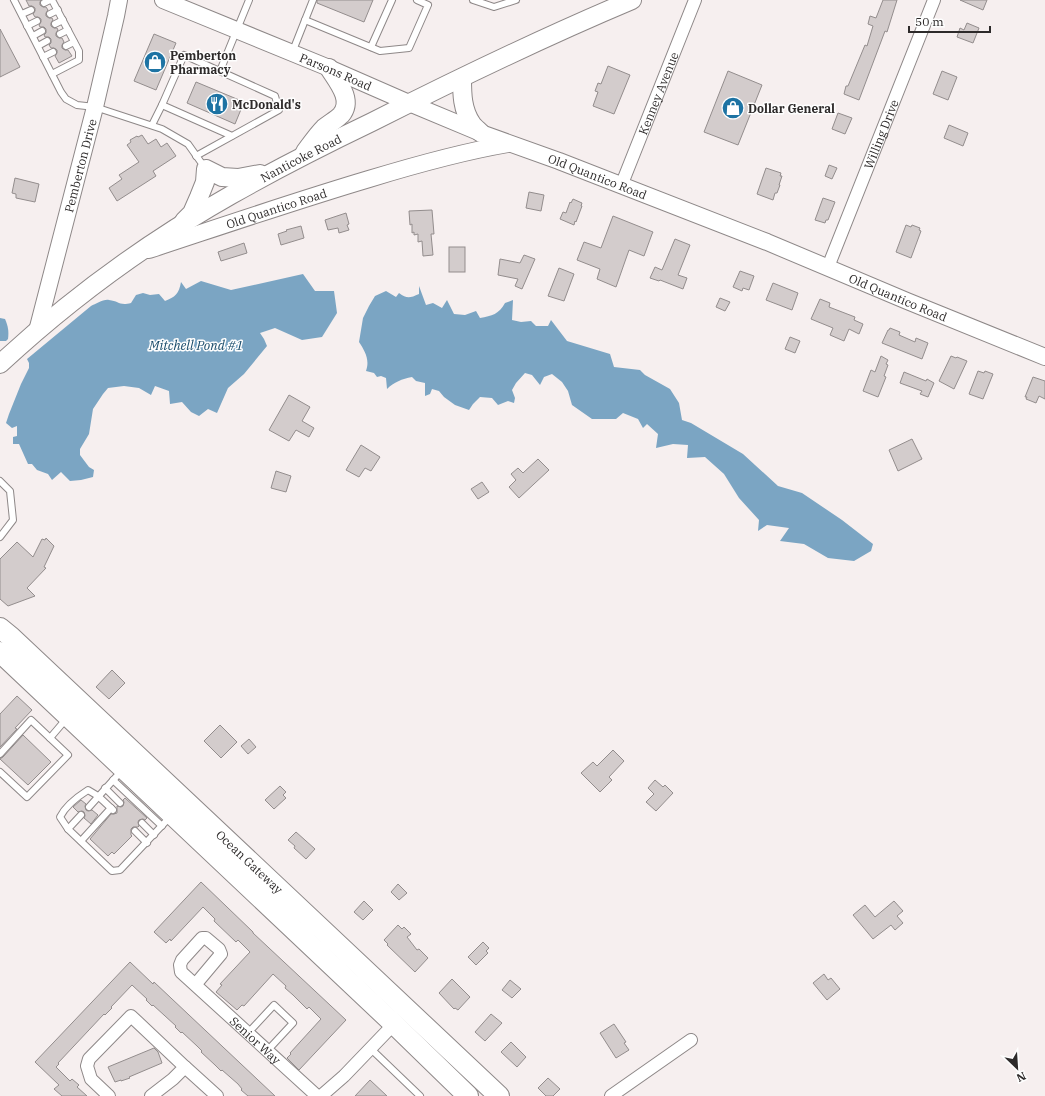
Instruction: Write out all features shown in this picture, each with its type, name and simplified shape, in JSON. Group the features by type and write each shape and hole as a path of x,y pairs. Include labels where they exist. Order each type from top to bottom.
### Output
{"main road":[{"name":"Nanticoke Road","path":"0,364 37,331 100,281 178,227 230,195 409,103 564,29 632,0"},
{"path":"300,158 324,128 341,114 346,106 346,100 342,89 329,68"},
{"path":"462,78 463,99 466,111 472,123 480,133"},
{"path":"201,162 222,177 238,178 273,172"},
{"path":"178,227 192,213 205,182 201,162"},
{"name":"Ocean Gateway","path":"3,641 118,774 168,821 394,1024 468,1096"},
{"name":"Ocean Gateway","path":"3,641 499,1096"}],"street":[{"name":"Pemberton Drive","path":"37,331 95,107 119,0"},
{"name":"Parsons Road","path":"163,0 329,68 480,133 509,143"},
{"name":"Kenney Avenue","path":"621,186 695,0"},
{"name":"Willing Drive","path":"828,267 934,0"},
{"name":"Old Quantico Road","path":"138,254 295,201 416,165 478,149 509,143 767,242 1045,357"},
{"name":"Senior Way","path":"195,985 317,1096"},
{"path":"109,1096 91,1079 87,1066 89,1059 131,1016 217,1096"},
{"path":"321,1096 344,1076 394,1024"},
{"path":"610,1096 691,1040"},
{"path":"151,1096 173,1079 185,1067"}],"lane":[{"path":"14,0 66,99 77,105 95,107 162,129 188,144 201,162 232,136 279,110 275,96 184,55 152,125"},
{"path":"220,71 249,0"},
{"path":"292,53 313,0"},
{"path":"371,47 392,0"},
{"path":"305,20 380,51 409,48 428,5 417,0"},
{"path":"473,0 494,7 516,0"},
{"path":"49,1 58,10 79,51 79,60 52,74"},
{"path":"22,14 31,10"},
{"path":"50,14 58,10"},
{"path":"55,24 63,20"},
{"path":"27,26 37,21"},
{"path":"60,34 68,30"},
{"path":"32,36 42,31"},
{"path":"38,46 47,41"},
{"path":"66,46 74,42"},
{"path":"43,57 53,52"},
{"path":"162,105 232,136"},
{"path":"0,482 10,491 14,520 0,537"},
{"path":"50,738 69,717"},
{"path":"0,754 31,720 68,755 27,797 0,772"},
{"path":"89,807 118,774"},
{"path":"105,788 120,803"},
{"path":"80,841 112,809 98,796 88,790 76,797 62,812 60,817 68,829 80,841 112,871 120,870 168,821"},
{"path":"68,829 81,815"},
{"path":"142,823 154,835"},
{"path":"135,831 147,843"},
{"path":"248,1033 274,1005 293,1023 267,1051"},
{"path":"370,1048 420,1096"}],"water":[{"name":"Mitchell Pond #1","path":"303,274 315,291 334,291 337,313 322,337 302,340 275,328 260,333 267,346 244,374 228,388 217,413 208,409 199,416 191,412 182,402 170,404 169,391 155,386 151,395 139,388 124,386 108,388 93,409 89,434 80,449 80,455 89,467 94,470 93,477 81,480 70,481 61,472 52,480 48,474 37,470 32,464 28,464 19,444 13,444 13,437 17,436 17,426 12,428 6,423 21,384 29,368 27,359 91,306 107,300 121,304 131,303 136,295 143,293 150,295 159,294 165,301 176,294 181,282 186,289 201,281 231,290"},
{"path":"419,286 426,305 433,303 442,308 447,300 454,314 465,315 476,311 480,318 495,314 505,303 513,300 512,320 521,322 531,321 536,326 548,326 551,320 567,341 610,354 614,367 640,370 645,375 670,389 679,403 682,420 691,423 743,454 778,486 802,493 842,520 873,544 871,551 854,561 828,558 804,544 780,541 789,528 767,525 758,531 759,520 739,498 724,474 705,457 687,458 688,445 673,444 656,448 658,434 647,424 643,428 638,419 623,413 616,419 592,419 572,405 568,391 562,382 552,374 544,377 540,385 532,375 525,373 512,390 515,398 514,403 508,401 498,405 492,398 480,397 469,410 455,405 444,397 439,391 432,389 430,394 425,396 425,383 416,381 412,377 398,381 387,389 386,378 381,376 377,377 374,373 366,371 367,359 359,342 363,318 375,296 386,291 396,297 399,293 406,297 411,297 419,294"},
{"path":"0,318 5,319 8,326 8,339 6,341 0,341"}],"building":[{"path":"26,0 41,0 40,5 46,7 48,10 46,16 52,18 53,20 51,26 57,28 58,30 56,36 62,38 64,42 62,48 68,50 72,56 59,63 55,56 57,50 51,48 49,45 51,43 51,39 49,37 45,37 44,35 46,33 46,29 44,27 40,27 39,25 41,19 35,17 33,14 35,8 29,6"},
{"path":"317,0 373,0 364,22 317,3"},
{"path":"883,0 897,0 887,32 885,31 859,100 844,94 846,86 848,86 865,45 867,46 873,26 868,24 870,16 876,18"},
{"path":"960,0 987,0 983,10"},
{"path":"967,23 979,28 973,43 957,37 960,28 964,30"},
{"path":"0,29 20,67 0,77"},
{"name":"Pemberton Pharmacy","path":"154,34 176,43 156,90 134,81"},
{"path":"608,66 630,75 614,114 593,106 598,92 595,91 598,83 601,84"},
{"name":"Dollar General","path":"728,71 762,85 738,145 704,132"},
{"path":"942,71 957,77 948,100 933,94"},
{"path":"196,82 244,102 235,124 187,103"},
{"path":"838,113 852,118 845,134 832,129"},
{"path":"949,125 968,133 963,146 944,138"},
{"path":"142,135 148,144 156,139 161,147 167,143 176,156 153,171 156,176 117,201 109,188 122,179 119,175 139,162 127,145 131,142 130,140"},
{"path":"829,165 837,168 832,179 825,176"},
{"path":"766,168 781,173 780,176 782,176 777,193 775,193 773,200 757,194"},
{"path":"15,178 39,184 35,202 16,198 16,194 12,193"},
{"path":"529,192 544,195 541,211 526,208"},
{"path":"823,198 835,202 828,220 826,220 825,223 815,220"},
{"path":"573,199 582,203 574,225 560,219 563,212 566,213 570,202 571,203"},
{"path":"432,210 434,234 431,234 433,255 423,256 422,241 418,242 418,234 414,235 414,232 412,233 412,224 410,225 409,211"},
{"path":"346,213 349,230 339,233 338,228 328,230 325,220"},
{"path":"613,216 653,232 644,256 629,250 616,287 597,279 600,269 577,260 584,242 601,248"},
{"path":"906,225 911,227 912,225 920,228 919,230 921,231 911,258 896,252"},
{"path":"301,226 304,238 281,245 278,234"},
{"path":"675,239 690,245 678,275 687,278 683,289 660,280 650,278 655,267 662,270"},
{"path":"244,243 247,253 221,261 218,252"},
{"path":"449,247 465,247 465,272 449,272"},
{"path":"524,255 535,259 522,289 515,286 518,279 498,275 500,259 520,263"},
{"path":"559,268 574,274 564,301 548,296"},
{"path":"740,271 754,276 749,290 743,288 742,291 733,287"},
{"path":"773,283 798,293 792,310 766,300"},
{"path":"720,298 730,302 725,311 716,307"},
{"path":"820,299 830,303 829,307 855,317 854,320 863,324 859,334 849,329 844,341 830,335 833,328 811,319"},
{"path":"890,328 900,332 899,335 915,342 916,338 928,343 922,359 882,343"},
{"path":"790,337 800,341 795,353 785,349"},
{"path":"881,356 888,360 886,364 888,365 884,376 886,377 878,397 863,391 871,370 875,372"},
{"path":"951,356 967,361 954,389 939,381"},
{"path":"978,371 984,373 985,371 993,374 983,399 969,394"},
{"path":"904,372 926,381 927,379 934,383 928,397 920,394 922,391 900,383"},
{"path":"1033,377 1045,381 1045,399 1039,396 1036,403 1026,399 1027,397 1025,397"},
{"path":"289,395 310,407 302,421 314,428 309,437 296,430 289,441 269,430"},
{"path":"912,439 922,459 898,471 889,450"},
{"path":"361,445 380,457 371,471 365,468 359,477 346,470"},
{"path":"538,459 549,470 519,498 509,487 516,480 511,474 518,468 523,473"},
{"path":"276,471 291,476 286,492 271,488"},
{"path":"482,482 489,492 478,499 471,489"},
{"path":"46,538 54,546 44,567 46,568 27,588 35,596 8,606 0,599 0,559 17,542 33,557 42,539 45,540"},
{"path":"112,670 125,683 109,699 96,687"},
{"path":"17,696 32,710 0,747 0,714"},
{"path":"220,725 237,742 221,758 204,741"},
{"path":"23,735 51,762 28,785 0,759"},
{"path":"249,739 256,747 248,754 241,746"},
{"path":"613,750 624,761 609,777 612,780 600,792 581,773 593,762 597,766"},
{"path":"655,780 663,787 665,785 673,793 656,811 646,802 654,794 648,788"},
{"path":"280,786 286,792 283,795 286,798 274,809 265,800"},
{"path":"125,798 147,818 145,820 139,820 139,826 131,829 132,836 114,854 112,852 108,856 90,839 111,814 117,813 117,806 123,806 123,800"},
{"path":"81,800 86,804 86,810 92,810 98,815 91,824 84,818 84,812 78,812 73,807"},
{"path":"296,832 315,849 306,859 288,840"},
{"path":"201,882 346,1020 299,1070 287,1058 321,1019 309,1007 307,1009 273,974 244,1006 242,1005 237,1010 216,992 222,985 220,984 250,952 238,940 236,942 214,921 215,919 203,907 171,941 170,939 166,943 154,932"},
{"path":"398,884 407,893 399,900 391,892"},
{"path":"364,901 373,910 363,920 354,912"},
{"path":"894,901 903,911 897,916 903,923 895,930 891,925 873,939 853,915 865,905 875,917"},
{"path":"398,925 402,929 404,927 411,934 407,937 417,950 419,949 428,958 415,972 387,945 388,944 384,940"},
{"path":"483,942 489,948 486,951 488,953 476,965 468,957"},
{"path":"130,962 153,984 154,982 275,1096 248,1096 241,1090 242,1089 238,1084 222,1070 221,1071 201,1052 202,1051 197,1046 182,1032 181,1033 175,1027 176,1026 153,1005 152,1006 146,1000 147,999 132,985 111,1007 112,1008 105,1015 104,1014 58,1063 59,1064 56,1067 70,1081 72,1079 79,1085 77,1087 87,1096 62,1096 54,1089 59,1085 35,1062"},
{"path":"824,974 828,980 831,978 840,989 827,1000 813,983"},
{"path":"452,979 470,997 458,1010 455,1008 454,1009 439,993"},
{"path":"510,980 521,989 512,998 502,990"},
{"path":"491,1014 502,1023 485,1041 475,1032"},
{"path":"614,1024 626,1042 624,1043 629,1050 616,1058 600,1033"},
{"path":"511,1042 526,1057 517,1067 501,1052"},
{"path":"154,1048 158,1052 162,1063 129,1077 130,1078 115,1082 108,1067"},
{"path":"548,1078 560,1089 553,1096 546,1096 538,1088"},
{"path":"370,1080 387,1096 355,1096"}],"place":[{"name":"Pemberton Pharmacy","path":"155,62"},
{"name":"McDonald's","path":"217,104"},
{"name":"Dollar General","path":"733,108"}]}
